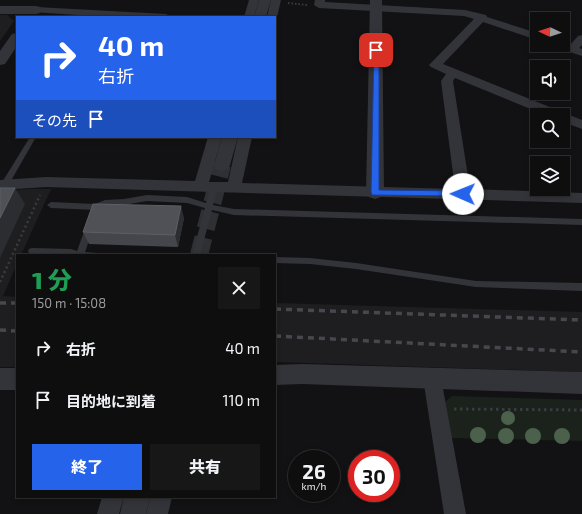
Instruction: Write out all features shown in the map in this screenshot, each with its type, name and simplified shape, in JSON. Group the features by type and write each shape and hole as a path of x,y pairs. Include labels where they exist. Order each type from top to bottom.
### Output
{"street":[{"path":"248,16 254,0"},
{"path":"260,16 265,0"},
{"path":"272,16 279,2"},
{"path":"320,2 457,8 530,34"},
{"path":"375,192 376,4"},
{"path":"0,10 37,9 136,16"},
{"path":"482,17 435,65 540,108"},
{"path":"0,61 16,38"},
{"path":"577,52 582,38"},
{"path":"453,72 448,81 463,194"},
{"path":"570,121 582,125"},
{"path":"208,186 215,138"},
{"path":"222,165 230,138"},
{"path":"234,187 245,138"},
{"path":"3,185 46,182 582,198"},
{"path":"276,375 582,383"},
{"path":"432,378 455,514"},
{"path":"0,379 16,379"},
{"path":"108,514 113,498"},
{"path":"133,514 137,498"},
{"path":"157,514 161,498"}],"lane":[{"path":"3,185 31,138"},
{"path":"196,254 209,207 208,186"},
{"path":"80,254 94,213 105,203 124,202 147,198 188,200 209,207 234,212 582,222"},
{"path":"51,205 94,213"},
{"path":"32,251 71,252 77,254"},
{"path":"276,260 310,261 356,266 476,284 582,286"}],"path":[{"path":"279,2 320,2"},
{"path":"0,282 46,182"},
{"path":"437,409 582,410"}],"shaded area":[{"path":"0,15 7,15 14,21 0,41"},
{"path":"51,189 21,254 16,254 16,266 3,296 16,297 16,367 0,367 0,191"},
{"path":"276,303 582,312 582,372 276,362"},
{"path":"452,396 582,400 582,441 450,438 444,403"}],"building":[{"path":"0,188 15,188 0,218"},
{"path":"93,204 181,206 175,235 83,232"}],"tunnel":[{"path":"199,254 222,165"}],"railway":[{"path":"0,303 16,303"},
{"path":"276,309 582,320"},
{"path":"0,330 16,331"},
{"path":"276,336 582,352"}],"route":[{"path":"376,50 375,192 463,194"}]}
